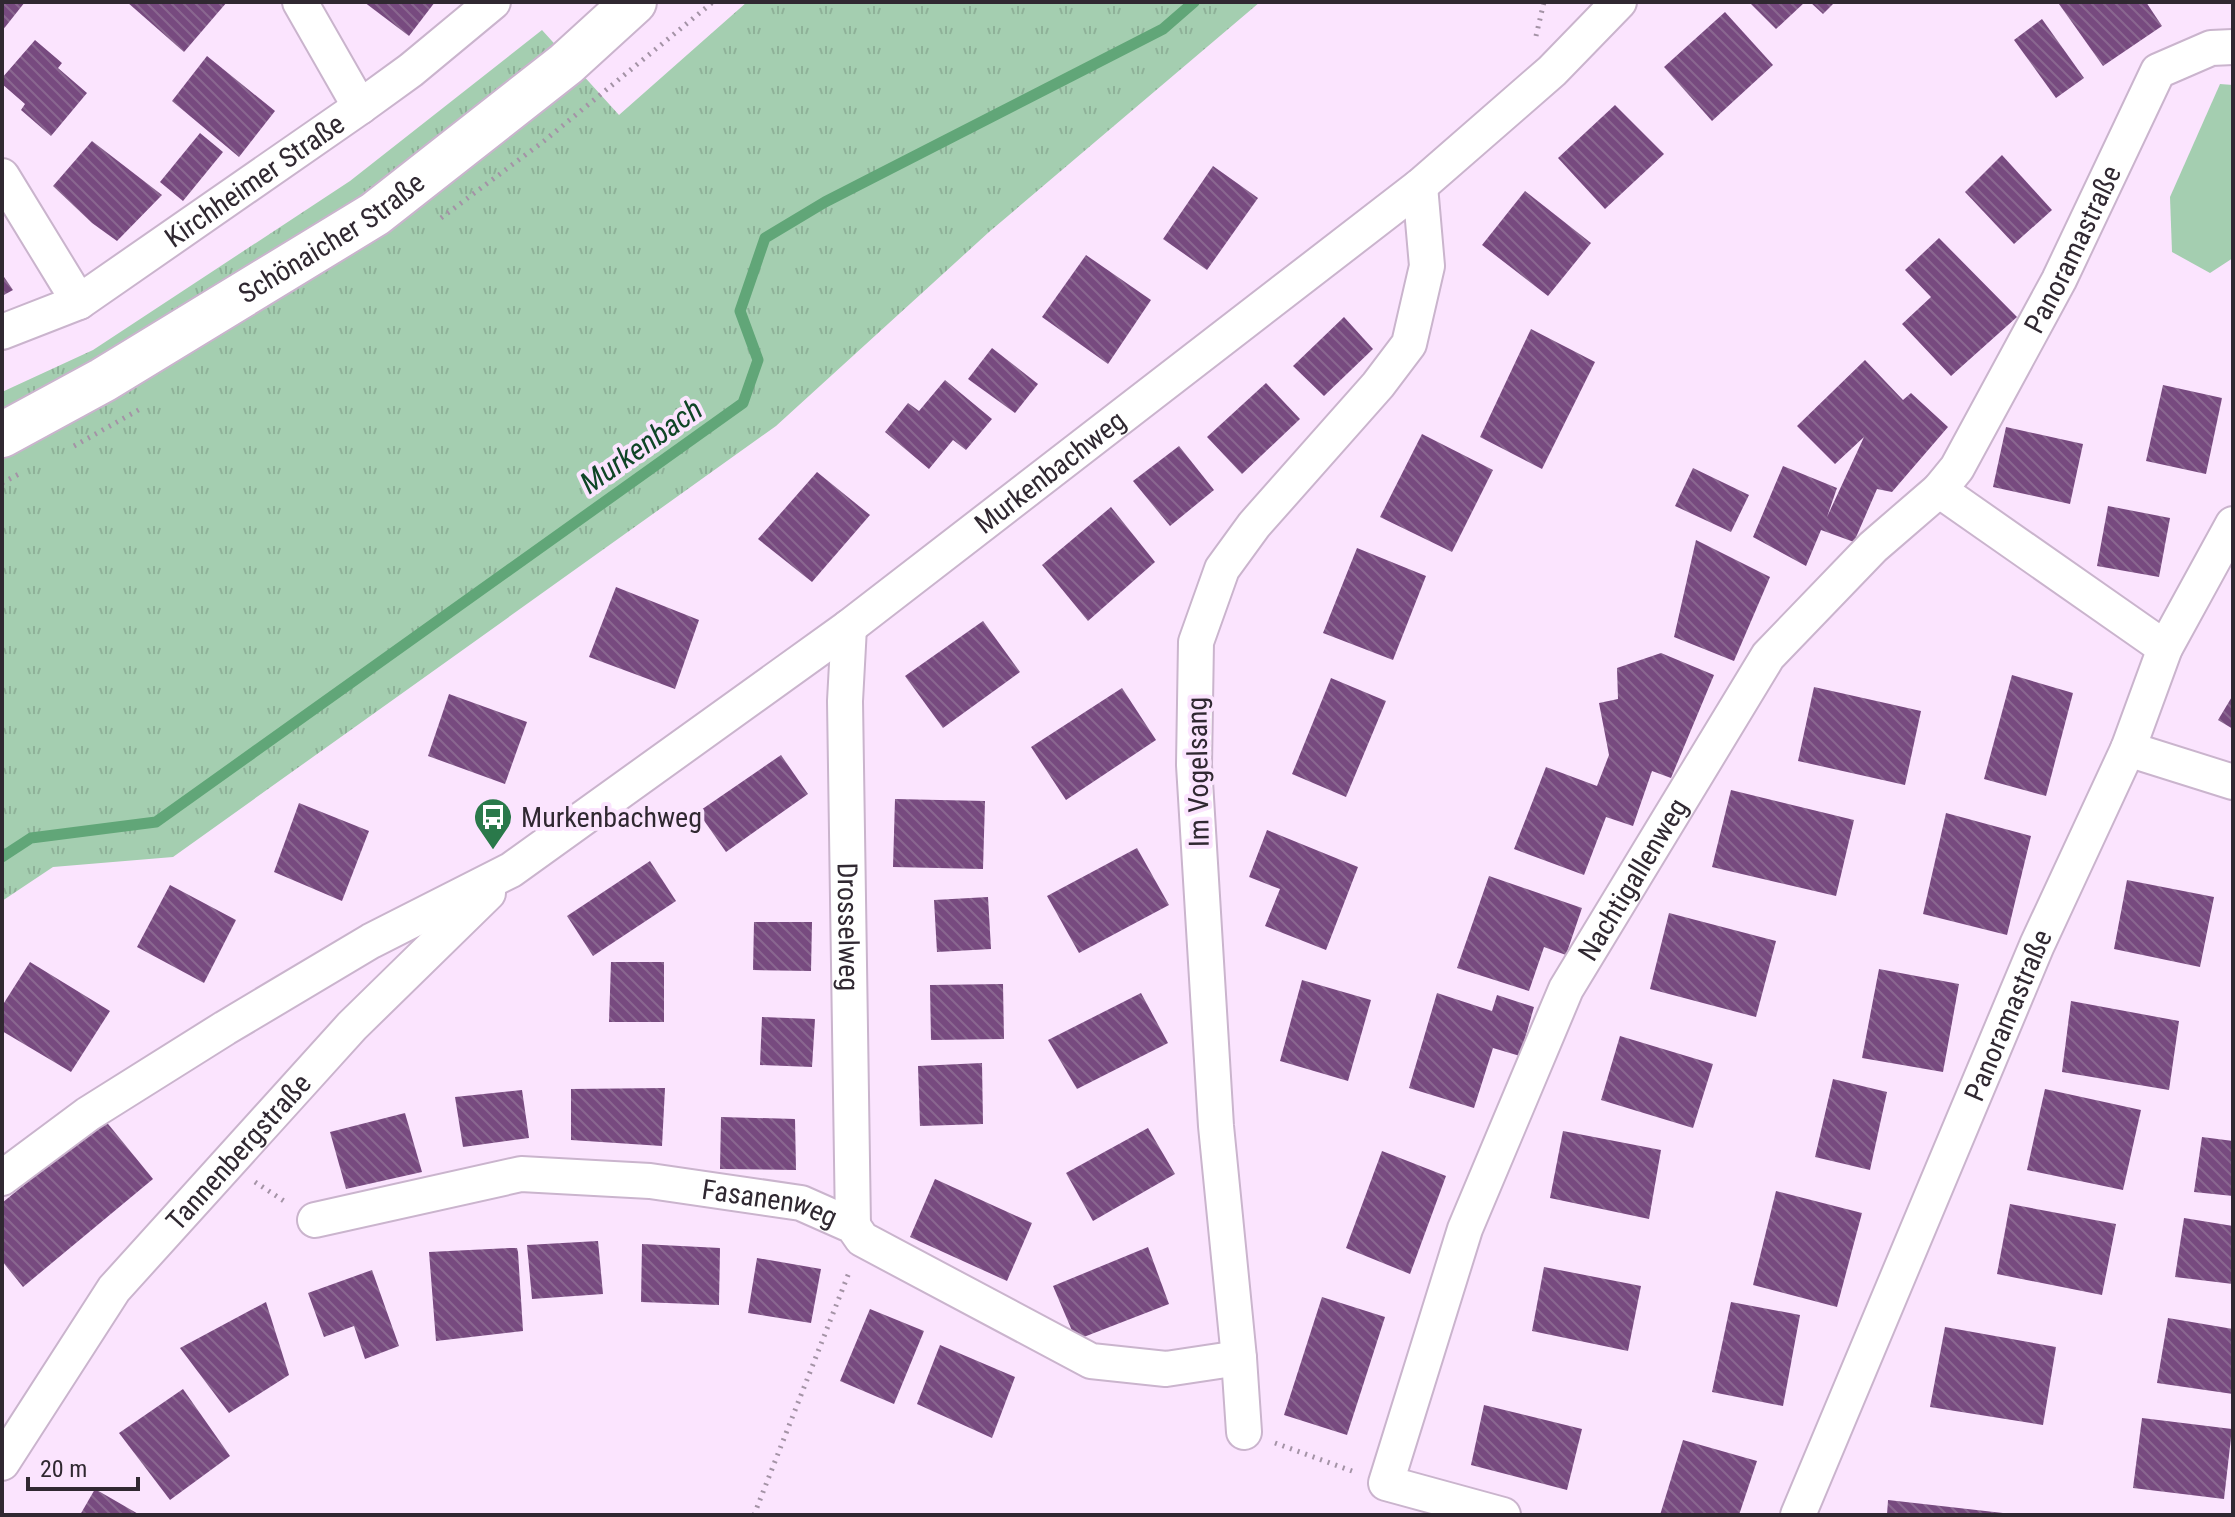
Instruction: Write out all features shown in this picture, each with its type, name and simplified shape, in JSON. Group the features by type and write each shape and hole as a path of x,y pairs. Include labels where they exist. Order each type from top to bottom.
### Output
{"main road":[{"name":"Schönaicher Straße","path":"2,435 103,380 375,214 566,64 634,2"}],"street":[{"path":"300,2 360,107"},
{"name":"Kirchheimer Straße","path":"2,332 79,302 360,107 411,70 493,2"},
{"name":"Murkenbachweg","path":"2,1178 88,1114 225,1028 371,941 511,870 849,627 1420,186 1552,71 1619,2"},
{"name":"Panoramastraße","path":"1939,490 1957,468 2059,280 2158,71 2211,48 2233,47"},
{"path":"2,176 79,302"},
{"name":"Im Vogelsang","path":"1244,1432 1216,1126 1195,780 1196,642 1222,569 1254,525 1378,385 1409,344 1427,266 1420,186"},
{"path":"1939,490 2165,648"},
{"name":"Nachtigallenweg","path":"1386,1483 1465,1229 1566,989 1768,656 1873,547 1939,490"},
{"name":"Panoramastraße","path":"1798,1515 2037,945 2128,749 2165,648 2233,524"},
{"name":"Drosselweg","path":"849,627 845,701 858,1232"},
{"path":"2128,749 2233,782"},
{"name":"Tannenbergstraße","path":"2,1463 114,1289 352,1026 511,870"},
{"name":"Fasanenweg","path":"315,1220 521,1174 650,1181 801,1203 1091,1361 1166,1369 1239,1358"},
{"path":"1386,1483 1503,1515"}],"path":[{"path":"1533,49 1544,2"},
{"path":"227,1164 315,1220"},
{"path":"754,1515 858,1232"},
{"path":"1244,1432 1386,1483"}],"green space":[{"path":"747,2 1260,2 989,232 776,426 173,857 53,867 2,901 2,392 93,350 350,181 542,30 619,115"},
{"path":"2220,84 2233,85 2233,258 2210,273 2172,252 2170,197"}],"building":[{"path":"2,2 25,2 2,31"},
{"path":"127,2 227,2 184,52"},
{"path":"364,2 435,2 409,36"},
{"path":"1749,2 1805,2 1776,29"},
{"path":"1810,2 1835,2 1823,14"},
{"path":"2146,2 2162,26 2103,66 2059,4"},
{"path":"1725,12 1773,65 1712,121 1664,67"},
{"path":"2042,19 2084,78 2056,98 2014,40"},
{"path":"35,40 62,63 58,68 87,93 51,136 21,110 25,104 2,84 2,78"},
{"path":"207,56 275,111 239,157 172,101"},
{"path":"1615,105 1664,154 1605,209 1558,158"},
{"path":"200,133 223,152 183,201 160,182"},
{"path":"92,141 162,195 117,241 92,223 53,186"},
{"path":"2002,155 2052,210 2014,244 1965,192"},
{"path":"1213,166 1258,198 1207,270 1163,239"},
{"path":"1525,191 1591,243 1548,296 1482,245"},
{"path":"1939,238 2017,317 1951,376 1902,324 1931,297 1905,270"},
{"path":"1086,255 1151,300 1108,364 1042,317"},
{"path":"2,274 13,290 2,296"},
{"path":"1344,317 1373,349 1324,396 1293,366"},
{"path":"1531,329 1595,362 1542,469 1480,437"},
{"path":"992,348 1038,384 1015,413 968,379"},
{"path":"1865,360 1903,400 1911,393 1948,427 1892,492 1877,489 1854,542 1821,530 1806,566 1753,537 1783,466 1837,488 1827,517 1864,437 1835,464 1797,426"},
{"path":"945,380 992,419 966,450 953,440 929,469 885,432 908,403 919,411"},
{"path":"1266,383 1300,419 1242,474 1207,437"},
{"path":"2163,385 2222,398 2206,474 2146,461"},
{"path":"2006,427 2083,444 2070,504 1993,487"},
{"path":"1422,434 1493,470 1452,552 1380,517"},
{"path":"1179,446 1214,490 1170,526 1133,481"},
{"path":"1693,468 1749,495 1731,532 1675,506"},
{"path":"817,472 870,515 812,582 758,539"},
{"path":"2108,506 2170,518 2159,577 2097,566"},
{"path":"1111,507 1155,562 1088,621 1042,565"},
{"path":"1696,540 1770,577 1734,661 1674,637"},
{"path":"1357,548 1426,576 1393,660 1323,633"},
{"path":"616,587 699,620 675,689 589,657"},
{"path":"983,621 1020,672 943,728 905,676"},
{"path":"1661,653 1714,675 1671,778 1652,771 1633,826 1606,817 1584,875 1514,849 1546,767 1597,786 1609,755 1599,703 1618,699 1617,668"},
{"path":"2012,675 2073,693 2046,796 1984,779"},
{"path":"1331,678 1386,701 1346,797 1292,774"},
{"path":"1814,687 1921,711 1905,785 1798,761"},
{"path":"1122,688 1156,740 1066,800 1031,747"},
{"path":"449,694 527,722 505,784 428,756"},
{"path":"2233,695 2233,729 2218,720"},
{"path":"781,755 808,794 726,852 698,812"},
{"path":"1731,790 1854,820 1836,896 1712,867"},
{"path":"895,799 985,801 983,869 893,867"},
{"path":"299,803 369,831 342,901 274,872"},
{"path":"1946,813 2031,836 2007,935 1923,914"},
{"path":"1267,830 1358,867 1326,950 1265,926 1280,889 1249,877"},
{"path":"1137,848 1169,905 1079,953 1047,896"},
{"path":"650,861 676,901 593,956 567,916"},
{"path":"1489,876 1582,908 1566,955 1544,947 1529,991 1457,968"},
{"path":"2127,880 2214,897 2200,967 2114,949"},
{"path":"170,885 236,920 204,983 137,947"},
{"path":"988,897 991,949 937,952 934,900"},
{"path":"1669,913 1776,941 1756,1017 1650,989"},
{"path":"754,922 812,922 811,971 753,970"},
{"path":"30,962 110,1011 71,1072 2,1031 2,1006"},
{"path":"611,962 664,962 664,1022 609,1022"},
{"path":"1879,969 1959,984 1943,1072 1862,1058"},
{"path":"1302,980 1371,1000 1348,1081 1280,1061"},
{"path":"1003,984 1004,1039 931,1040 930,985"},
{"path":"1141,993 1168,1043 1077,1089 1048,1040"},
{"path":"1437,993 1492,1011 1497,995 1534,1007 1520,1056 1493,1048 1474,1108 1409,1088"},
{"path":"2071,1001 2179,1021 2169,1090 2062,1072"},
{"path":"762,1017 815,1019 812,1067 760,1065"},
{"path":"1620,1036 1713,1064 1693,1128 1601,1100"},
{"path":"982,1063 983,1124 920,1126 918,1066"},
{"path":"1833,1079 1887,1092 1870,1170 1815,1157"},
{"path":"665,1088 662,1146 571,1140 571,1089"},
{"path":"2045,1089 2141,1110 2123,1190 2027,1170"},
{"path":"522,1090 529,1138 463,1147 455,1097"},
{"path":"405,1113 422,1172 346,1189 330,1132"},
{"path":"721,1117 795,1119 796,1170 720,1169"},
{"path":"104,1119 153,1179 23,1287 2,1261 2,1203"},
{"path":"1148,1128 1175,1174 1093,1221 1066,1173"},
{"path":"1563,1131 1661,1150 1649,1219 1550,1198"},
{"path":"2202,1137 2233,1141 2233,1196 2194,1192"},
{"path":"1382,1151 1446,1176 1410,1274 1346,1248"},
{"path":"935,1179 1032,1223 1007,1281 910,1237"},
{"path":"1776,1191 1862,1213 1837,1307 1753,1285"},
{"path":"2010,1204 2116,1224 2102,1295 1997,1274"},
{"path":"2184,1218 2233,1226 2233,1284 2175,1277"},
{"path":"598,1241 603,1294 532,1299 527,1245"},
{"path":"642,1244 720,1248 719,1305 641,1302"},
{"path":"1148,1247 1169,1304 1076,1340 1053,1286"},
{"path":"517,1248 523,1331 436,1341 429,1252"},
{"path":"757,1258 821,1269 811,1323 748,1313"},
{"path":"1544,1267 1641,1286 1628,1351 1532,1331"},
{"path":"372,1270 399,1346 365,1359 354,1326 324,1337 308,1293"},
{"path":"1322,1297 1385,1317 1347,1435 1284,1415"},
{"path":"266,1302 289,1375 229,1413 180,1348"},
{"path":"1731,1302 1800,1315 1783,1406 1712,1392"},
{"path":"870,1309 924,1331 894,1404 840,1381"},
{"path":"2168,1318 2233,1329 2233,1394 2157,1383"},
{"path":"1945,1327 2056,1347 2043,1425 1930,1407"},
{"path":"940,1345 1015,1377 992,1438 917,1404"},
{"path":"183,1389 230,1456 170,1500 119,1433"},
{"path":"1484,1405 1582,1429 1567,1490 1471,1465"},
{"path":"2142,1418 2232,1429 2224,1499 2133,1488"},
{"path":"1683,1440 1757,1461 1739,1515 1660,1515"},
{"path":"95,1489 140,1515 80,1515"},
{"path":"1888,1500 2003,1513 2003,1515 1887,1515"}],"waterway":[{"name":"Murkenbach","path":"2,857 31,838 156,822 743,403 758,360 740,311 765,238 825,202 1163,29 1194,2"}],"place":[{"name":"Murkenbachweg","path":"493,851"}]}
